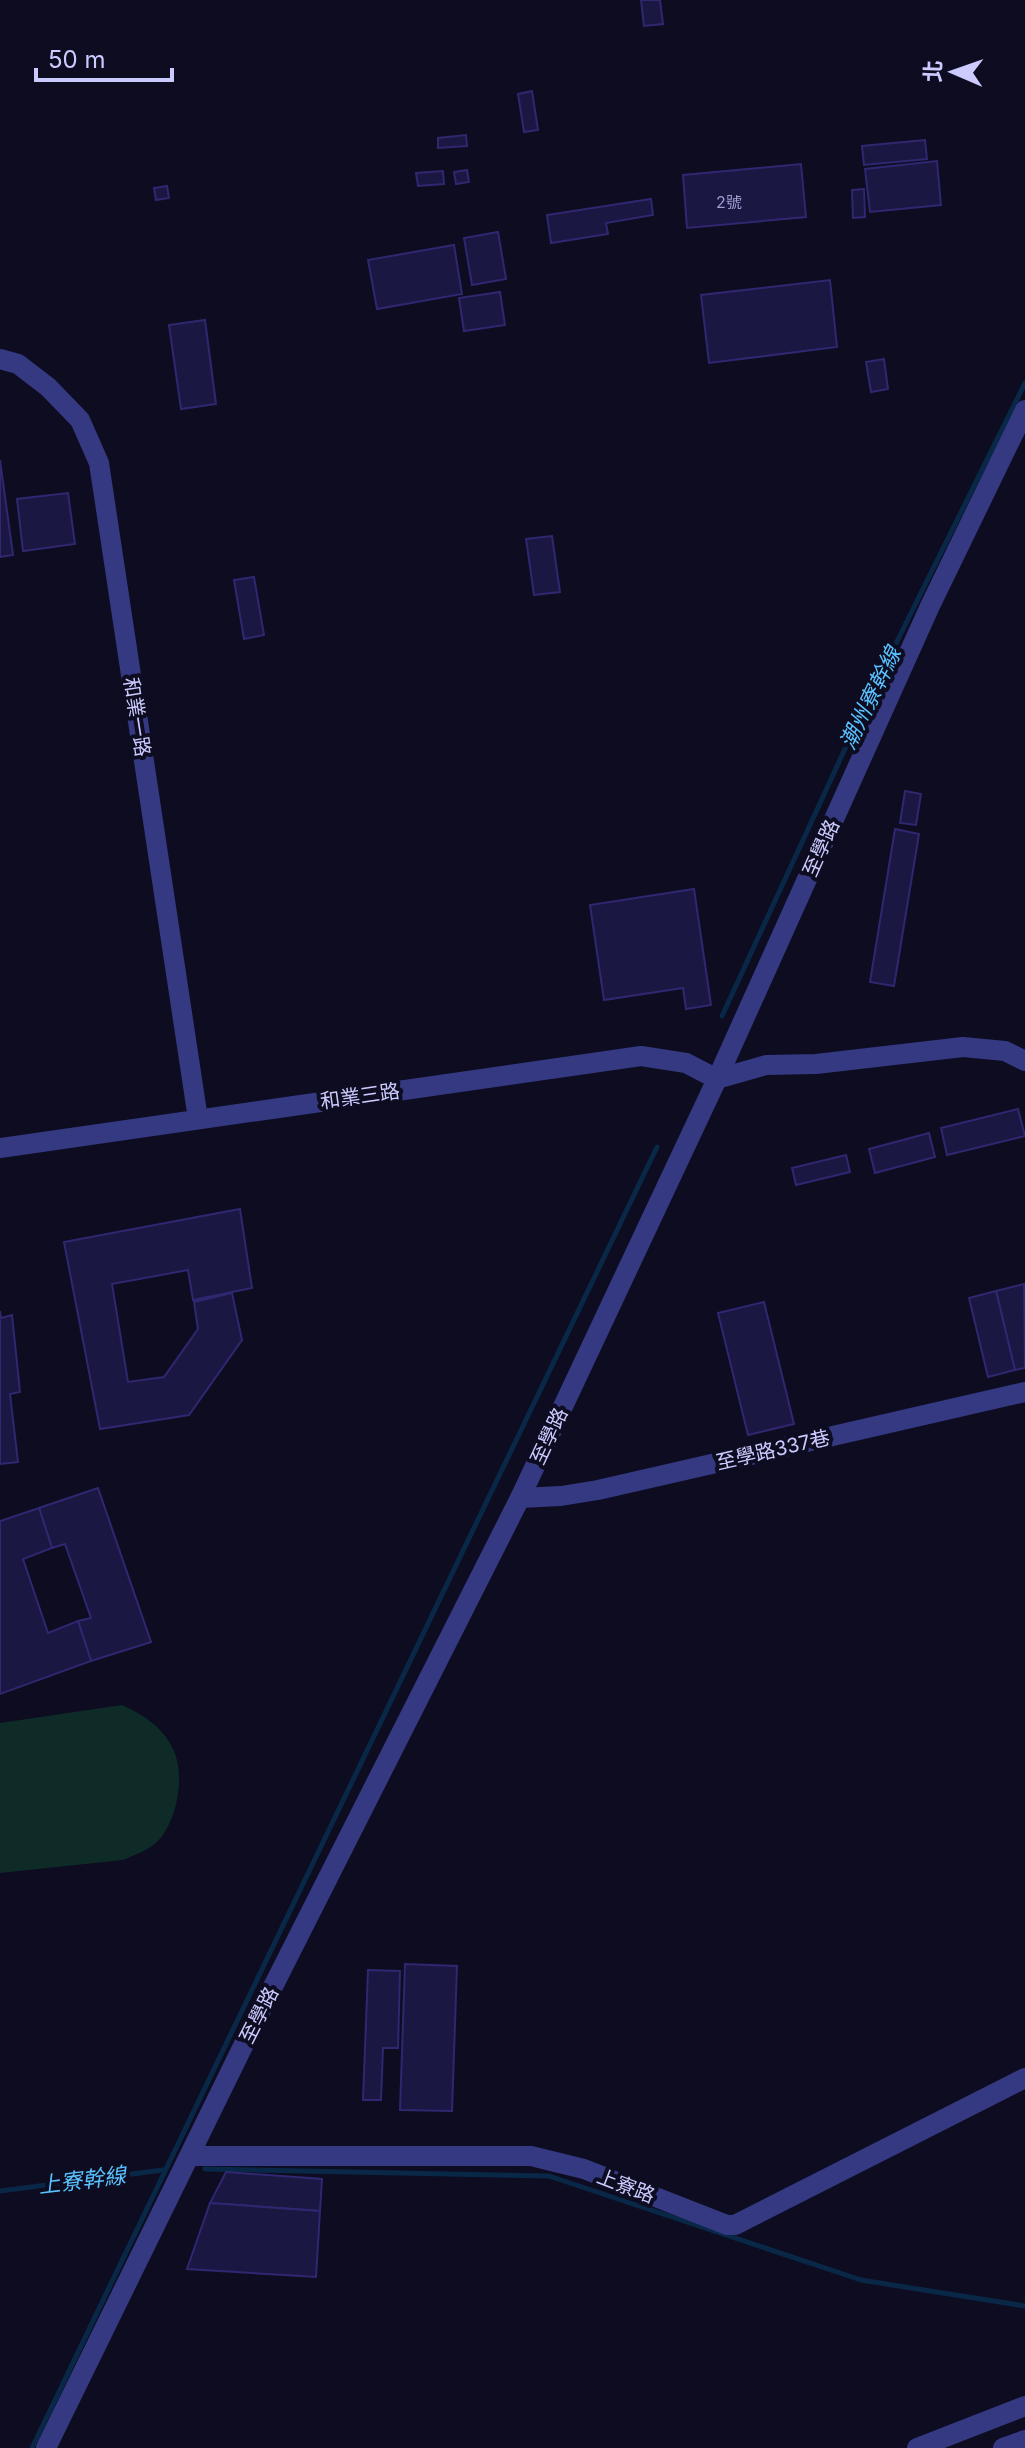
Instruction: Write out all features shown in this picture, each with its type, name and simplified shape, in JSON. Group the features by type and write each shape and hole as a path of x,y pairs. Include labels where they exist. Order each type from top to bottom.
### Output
{"street":[{"name":"和業一路","path":"0,359 18,364 48,387 80,420 99,463 198,1119"},
{"name":"至學路","path":"46,2448 520,1498 717,1079 930,606 1023,419"},
{"path":"717,1079 766,1065 816,1064 963,1047 1005,1051 1025,1061"},
{"name":"和業三路","path":"0,1148 641,1056 686,1063 717,1079"},
{"name":"至學路337巷","path":"520,1498 598,1490 1025,1392"},
{"name":"上寮路","path":"190,2156 531,2156 584,2169 727,2225 735,2225 1025,2078"},
{"path":"917,2448 1025,2406"},
{"path":"1003,2448 1025,2440"}],"green space":[{"path":"122,1705 158,1728 169,1741 177,1760 177,1798 163,1834 149,1848 123,1860 0,1873 0,1723"}],"building":[{"path":"641,0 660,0 663,24 644,26"},
{"path":"532,91 538,130 524,132 518,94"},
{"path":"466,135 467,146 438,148 438,138"},
{"path":"925,140 927,159 864,165 862,146"},
{"path":"937,161 941,205 870,212 865,169"},
{"path":"801,164 806,217 687,228 683,175"},
{"path":"467,170 469,182 456,184 454,172"},
{"path":"443,171 444,184 418,186 416,173"},
{"path":"167,186 169,198 156,200 154,188"},
{"path":"864,189 865,217 853,218 852,190"},
{"path":"651,199 653,215 606,223 608,234 551,243 547,215"},
{"path":"498,232 506,279 472,285 464,238"},
{"path":"454,245 462,294 377,309 368,260"},
{"path":"830,280 837,347 709,363 701,295"},
{"path":"500,292 505,325 464,331 459,298"},
{"path":"205,320 216,404 181,409 169,325"},
{"path":"884,359 888,389 871,392 866,362"},
{"path":"0,460 13,555 0,557"},
{"path":"68,493 75,544 23,551 17,499"},
{"path":"552,536 560,592 534,595 526,539"},
{"path":"254,577 264,635 244,639 234,580"},
{"path":"905,791 921,794 916,825 900,823"},
{"path":"895,829 919,834 894,986 870,982"},
{"path":"694,889 711,1005 686,1009 683,988 604,1000 590,905"},
{"path":"1018,1109 1025,1136 947,1155 941,1128"},
{"path":"929,1133 935,1157 875,1173 869,1149"},
{"path":"846,1155 850,1172 796,1185 792,1168"},
{"path":"240,1209 252,1288 193,1300 188,1270 112,1284 128,1382 164,1377 198,1329 194,1302 232,1293 242,1340 189,1415 100,1429 64,1242"},
{"path":"1024,1284 1025,1368 1015,1370 996,1291"},
{"path":"996,1291 1015,1370 988,1377 969,1298"},
{"path":"764,1302 794,1424 748,1435 718,1313"},
{"path":"0,1311 1,1318 12,1315 20,1392 10,1394 18,1462 0,1464"},
{"path":"98,1488 151,1642 91,1661 78,1621 91,1618 65,1544 52,1548 39,1508"},
{"path":"39,1508 52,1548 23,1559 48,1633 78,1621 91,1661 0,1694 0,1521"},
{"path":"405,1964 457,1966 452,2111 400,2110"},
{"path":"368,1970 400,1971 398,2048 383,2048 381,2100 363,2100"},
{"path":"226,2172 322,2179 320,2211 210,2203"},
{"path":"210,2203 320,2211 316,2277 187,2269"}],"waterway":[{"name":"潮州寮幹線","path":"722,1016 862,712 1025,383"},
{"path":"32,2448 657,1147"},
{"path":"205,2169 549,2176 861,2280 1025,2306"},
{"name":"上寮幹線","path":"0,2191 163,2170"}]}
